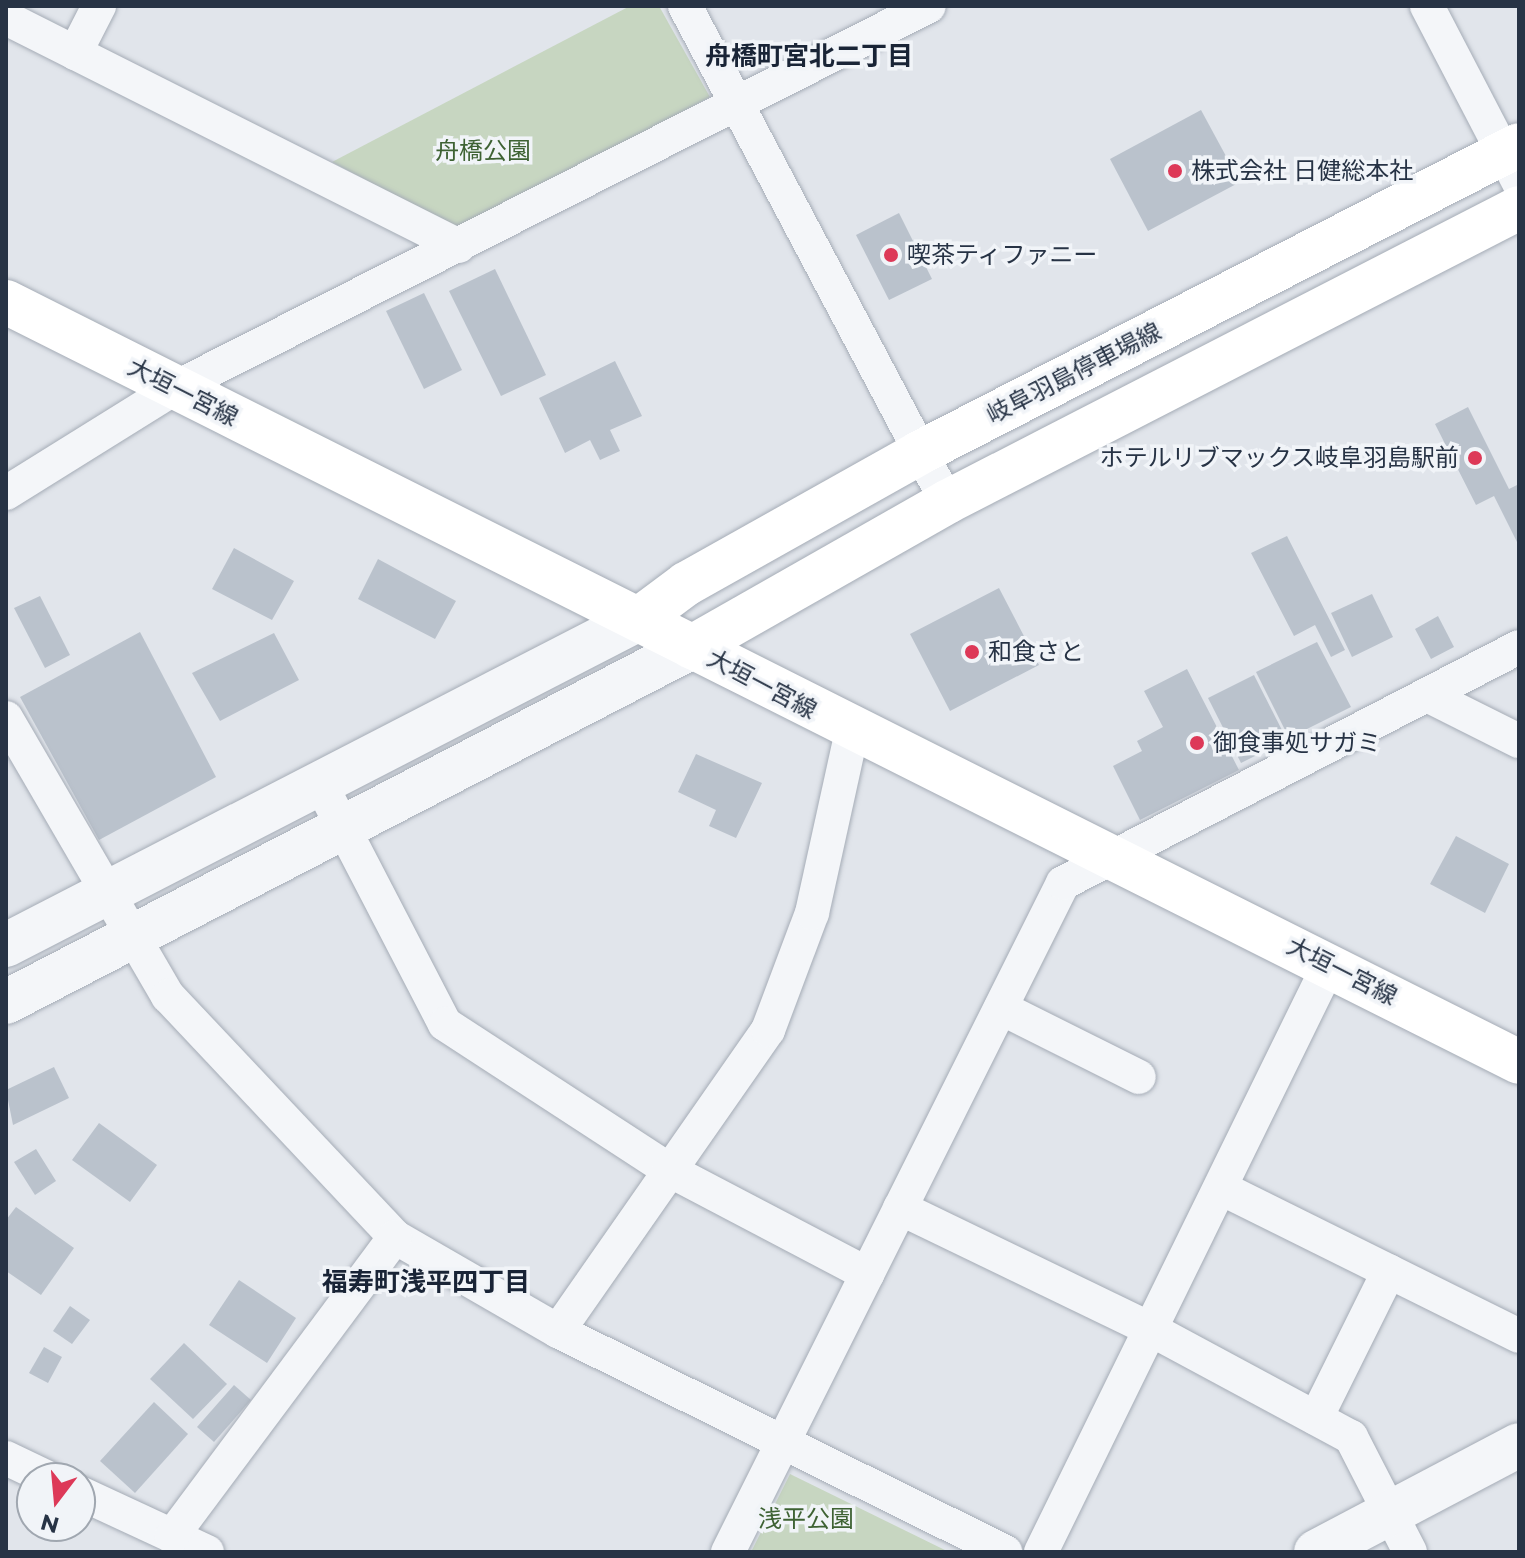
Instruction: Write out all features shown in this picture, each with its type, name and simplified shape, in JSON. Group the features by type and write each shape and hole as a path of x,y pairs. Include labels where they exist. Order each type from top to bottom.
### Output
{"main road":[{"name":"岐阜羽島停車場線","path":"639,619 686,584 919,453 1514,160"},
{"path":"692,647 947,502 1519,208"},
{"name":"大垣一宮線","path":"6,302 639,619 852,731 1111,852 1519,1062"}],"street":[{"path":"75,53 99,6"},
{"path":"685,6 947,502"},
{"path":"6,493 175,388 736,107 929,6"},
{"path":"1427,6 1514,160"},
{"path":"6,18 459,246"},
{"path":"6,945 639,619"},
{"path":"6,1002 692,647"},
{"path":"728,1552 1063,883 1111,852 1519,647"},
{"path":"1427,695 1519,741"},
{"path":"6,718 168,996 395,1237 558,1331 1005,1552"},
{"path":"558,1331 768,1030 812,913 852,731"},
{"path":"320,783 445,1024 669,1170 867,1274"},
{"path":"1041,1552 1223,1189 1329,965"},
{"path":"1001,1008 1139,1077"},
{"path":"1223,1189 1519,1336"},
{"path":"900,1208 1152,1330 1351,1437 1410,1552"},
{"path":"172,1536 395,1237"},
{"path":"1316,1418 1389,1271"},
{"path":"1316,1552 1519,1445"},
{"path":"96,1500 207,1552"}],"green space":[{"name":"舟橋公園","path":"630,6 659,6 710,97 460,230 332,162"},
{"name":"浅平公園","path":"790,1474 949,1552 751,1552"}],"building":[{"name":"株式会社 日健総本社","path":"1201,110 1240,182 1148,231 1110,159"},
{"path":"899,213 932,279 889,300 856,235"},
{"path":"495,269 546,375 501,396 449,291"},
{"path":"424,293 462,370 424,389 386,311"},
{"path":"615,361 642,416 610,430 620,451 600,460 590,440 565,453 539,398"},
{"path":"1468,407 1509,489 1519,484 1519,546 1494,496 1476,505 1435,424"},
{"path":"1287,536 1345,650 1331,657 1315,625 1294,636 1251,553"},
{"path":"234,548 294,581 272,620 212,589"},
{"path":"378,559 456,601 435,639 358,599"},
{"path":"999,588 1039,665 950,711 910,634"},
{"path":"1372,594 1393,637 1352,657 1331,613"},
{"path":"40,596 70,655 45,668 14,608"},
{"path":"1438,616 1454,647 1431,659 1415,629"},
{"path":"140,632 216,777 99,840 20,697"},
{"path":"274,633 299,680 220,721 192,673"},
{"path":"1317,642 1351,707 1289,738 1256,672"},
{"path":"1187,669 1239,770 1140,820 1113,766 1142,751 1137,741 1163,727 1144,691"},
{"path":"1254,675 1287,740 1241,763 1208,698"},
{"path":"696,754 762,783 736,838 709,826 716,810 678,792"},
{"path":"1456,836 1509,864 1485,913 1430,884"},
{"path":"54,1067 69,1098 13,1125 6,1090"},
{"path":"99,1123 157,1165 130,1202 72,1160"},
{"path":"36,1149 56,1181 35,1195 14,1162"},
{"path":"16,1207 74,1248 41,1295 6,1271 6,1220"},
{"path":"239,1280 296,1318 267,1363 209,1325"},
{"path":"70,1306 90,1320 72,1344 53,1331"},
{"path":"184,1343 227,1384 193,1419 150,1379"},
{"path":"44,1347 62,1357 48,1383 29,1373"},
{"path":"234,1385 251,1400 214,1442 197,1427"},
{"path":"154,1402 188,1434 135,1493 100,1461"}],"place":[{"name":"株式会社 日健総本社","path":"1175,171"},
{"name":"喫茶ティファニー","path":"891,255"},
{"name":"ホテルリブマックス岐阜羽島駅前","path":"1475,458"},
{"name":"和食さと","path":"972,652"},
{"name":"御食事処サガミ","path":"1197,743"}],"district":[{"name":"舟橋町宮北二丁目","path":"809,57"},
{"name":"福寿町浅平四丁目","path":"426,1283"}]}
